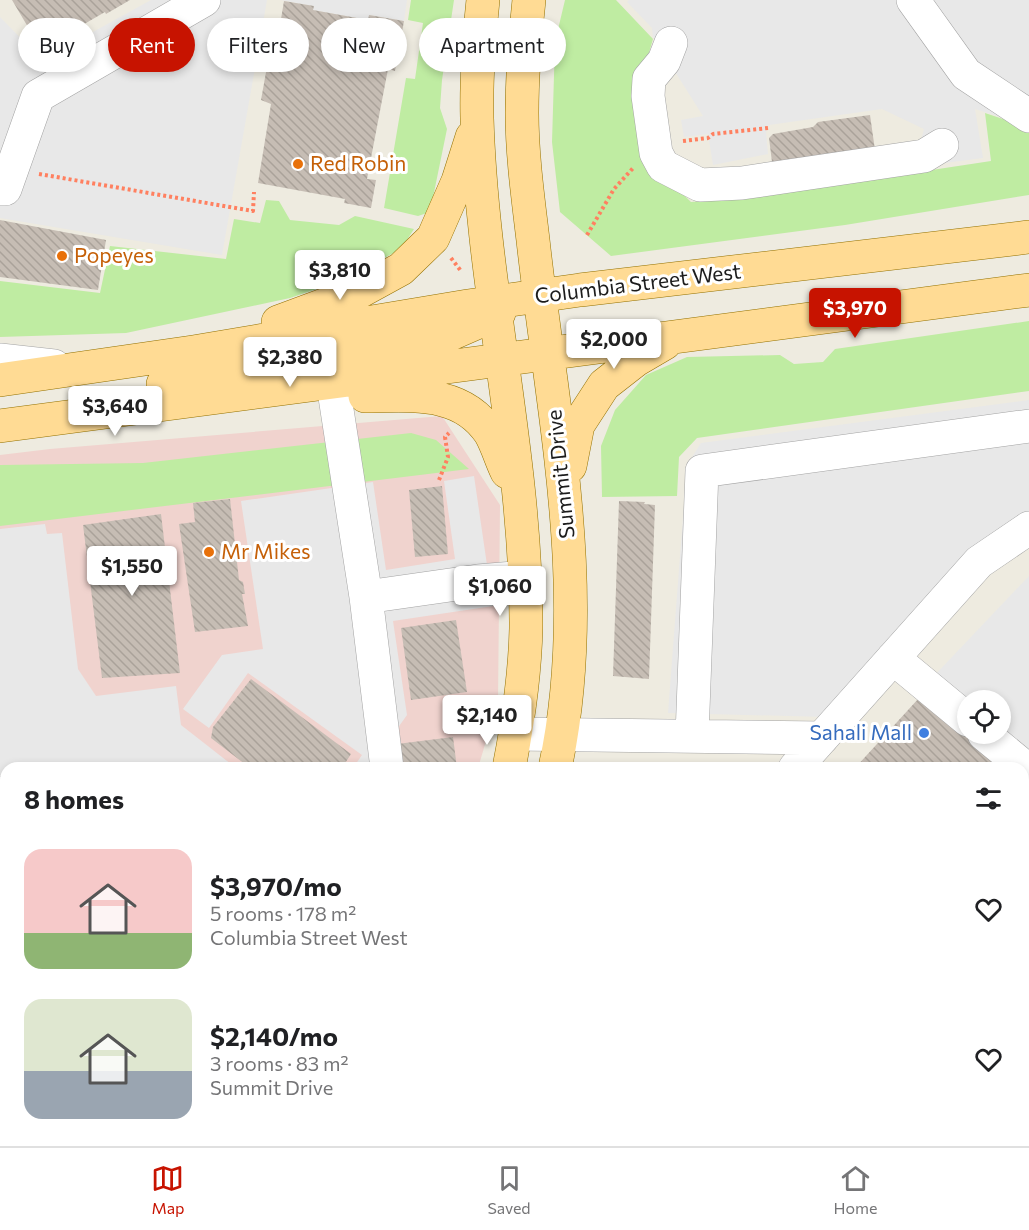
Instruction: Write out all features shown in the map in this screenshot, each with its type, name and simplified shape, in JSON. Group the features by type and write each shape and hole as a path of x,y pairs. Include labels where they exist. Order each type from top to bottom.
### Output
{"main road":[{"name":"Summit Drive","path":"483,0 478,50 477,118 483,194 516,295 548,353 564,495 570,574 571,630 569,682 563,734 556,762"},
{"name":"Summit Drive","path":"510,762 516,734 526,630 525,577 520,501 502,360 516,295 524,50 529,0"},
{"path":"193,352 359,292 402,269 433,238 458,181 477,118"},
{"name":"Columbia Street West","path":"0,380 193,352 516,295 1029,237"},
{"path":"0,426 1029,290"},
{"path":"64,417 134,389 451,334 516,295"},
{"path":"564,495 578,425 604,385 636,360 674,337"},
{"path":"223,397 418,396 447,400 468,411 489,433 520,501"}],"street":[{"path":"6,179 38,96 204,0"},
{"path":"913,0 960,66 975,81 1029,116"},
{"path":"667,52 649,79 648,96 656,153 663,166 700,185 742,183 924,156 942,145"},
{"path":"975,81 1029,88"},
{"path":"991,242 1021,226 1029,217"},
{"path":"0,360 83,368"},
{"path":"335,397 366,597 386,762"},
{"path":"692,736 702,471 1029,426"},
{"path":"800,762 979,562 1029,528"},
{"path":"366,597 478,580 525,577"},
{"path":"893,658 957,711"},
{"path":"516,734 822,738"},
{"path":"996,744 1018,762"}],"path":[{"path":"683,141 708,138 713,134 768,128"},
{"path":"587,235 614,189 639,162"},
{"path":"6,179 253,211 254,192"},
{"path":"451,257 464,275"},
{"path":"440,480 448,457 445,437 451,430"}],"shaded area":[{"path":"151,0 267,0 264,18 207,18 207,72 254,72 222,255 0,218 0,17 18,35 18,72 96,72 96,30 108,24 108,72 195,72 195,18 118,18"},
{"path":"281,0 407,0 404,18 370,15 369,18 357,18 313,10 313,6"},
{"path":"629,0 1029,0 1029,126 975,109 983,158 914,167 924,129 882,109 769,125 766,132 768,154 713,165 708,134 684,137 681,120 703,116 653,37 652,28 627,2"},
{"path":"1029,400 1029,522 827,717 668,713 687,465 701,443"},
{"path":"442,416 500,505 498,701 480,762 0,762 0,455"},
{"path":"474,476 493,606 393,621 407,715 392,736 394,762 357,762 362,755 248,673 209,728 183,709 222,655 263,649 241,501 373,482 386,570 455,559 444,481"},
{"path":"45,524 47,534 62,533 78,669 96,696 176,686 181,725 228,762 0,762 0,529"},
{"path":"1029,576 1029,756 1011,741 1011,690 957,690 957,693 932,678"}],"green space":[{"path":"411,0 454,0 451,18 419,18 419,22 408,20"},
{"path":"565,0 616,0 653,39 637,94 657,169 691,202 753,197 991,161 985,113 1029,129 1029,195 845,225 611,256 560,212 552,142 554,72 566,72 566,18 561,18"},
{"path":"419,51 419,72 443,72 440,108 447,129 430,212 418,216 384,208 406,78 415,79"},
{"path":"266,200 279,201 290,220 339,225 355,216 414,229 401,249 343,280 290,298 126,333 0,337 0,281 100,293 110,246 226,259 234,219 260,223"},
{"path":"1029,321 1029,391 697,438 679,457 677,496 602,497 601,446 615,410 646,375 687,357 780,355 794,364 823,362 835,349"},
{"path":"411,433 436,440 469,469 0,526 0,465 143,463"}],"building":[{"path":"12,0 130,0 95,18 23,18"},
{"path":"284,1 314,6 313,10 357,18 321,18 321,72 387,72 367,179 376,180 371,208 344,203 345,199 258,183 271,104 261,100 266,72 309,72 309,18 281,18"},
{"path":"369,15 386,18 368,18"},
{"path":"870,115 876,157 777,165 772,162 769,138 773,134 813,127 818,122"},
{"path":"0,220 106,240 98,290 0,277"},
{"path":"442,486 448,554 415,557 409,490"},
{"name":"Mr Mikes","path":"230,499 239,580 243,582 245,594 242,594 248,626 195,632 179,524 195,522 193,503"},
{"path":"619,501 645,502 644,504 655,505 649,679 613,676"},
{"path":"161,514 180,673 102,678 83,525"},
{"path":"456,620 467,692 411,700 401,628"},
{"path":"251,679 351,754 346,762 242,762 211,738 213,727"},
{"name":"Sahali Mall","path":"919,698 957,730 957,744 974,744 996,762 860,762"},
{"path":"453,737 456,762 399,762 397,744"}],"place":[{"name":"Red Robin","path":"298,164"},
{"name":"Popeyes","path":"62,256"},
{"name":"Mr Mikes","path":"209,552"},
{"name":"Sahali Mall","path":"924,733"}]}
